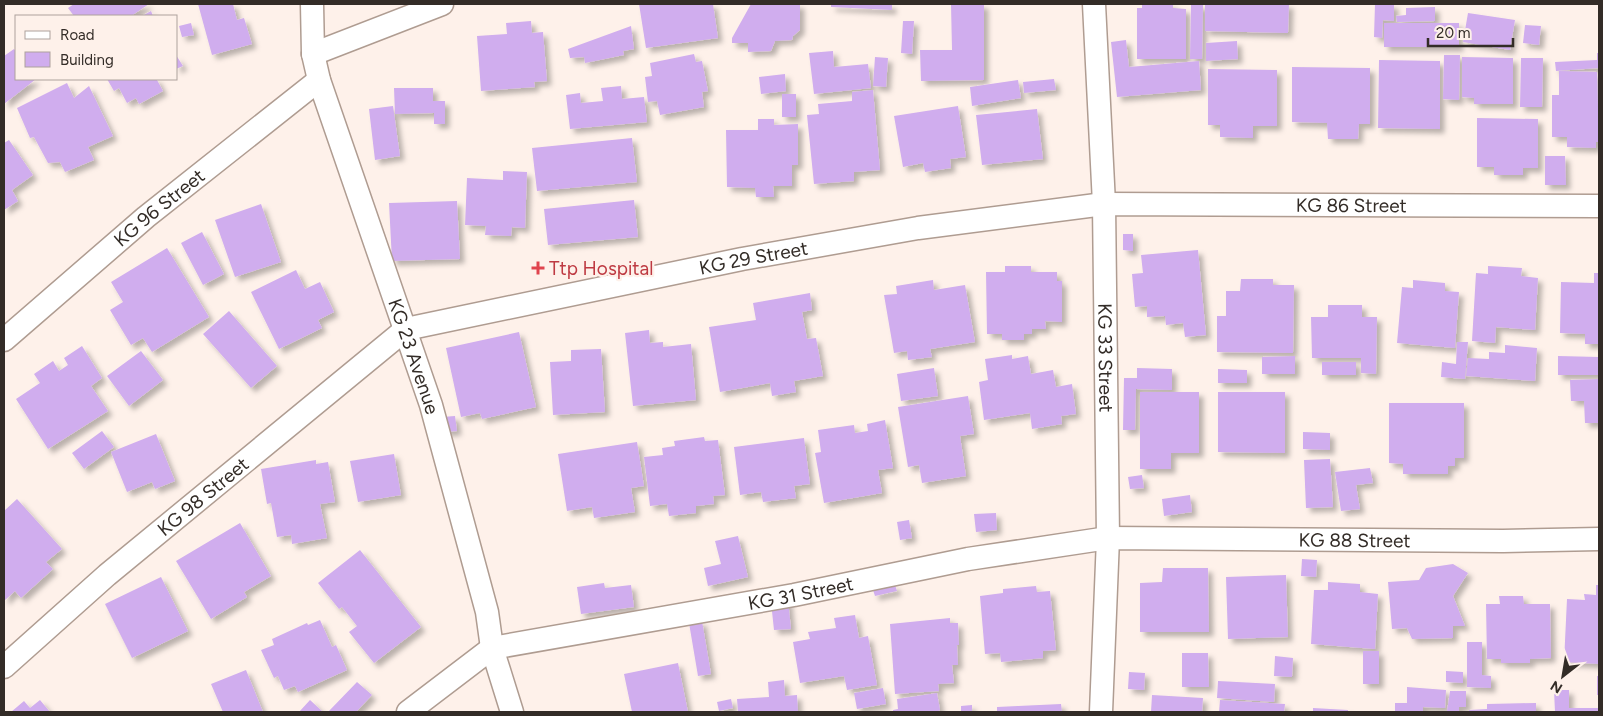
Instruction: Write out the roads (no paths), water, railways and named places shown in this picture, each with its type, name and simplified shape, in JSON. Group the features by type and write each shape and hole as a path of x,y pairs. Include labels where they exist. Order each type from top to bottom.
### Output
{"street":[{"name":"KG 23 Avenue","path":"312,4 313,54 319,80 406,329 449,469 487,612 492,648 512,712"},
{"path":"313,54 442,4"},
{"name":"KG 33 Street","path":"1094,4 1104,204 1108,538 1101,712"},
{"name":"KG 96 Street","path":"4,340 146,217 319,80"},
{"name":"KG 86 Street","path":"1104,204 1599,206"},
{"name":"KG 29 Street","path":"406,329 742,258 918,228 1104,204"},
{"name":"KG 98 Street","path":"4,667 106,575 406,329"},
{"name":"KG 88 Street","path":"1108,538 1503,541 1599,539"},
{"name":"KG 31 Street","path":"492,648 794,595 968,559 1108,538"},
{"path":"408,712 492,648"}],"place":[{"name":"Ttp Hospital","path":"538,268"}]}
